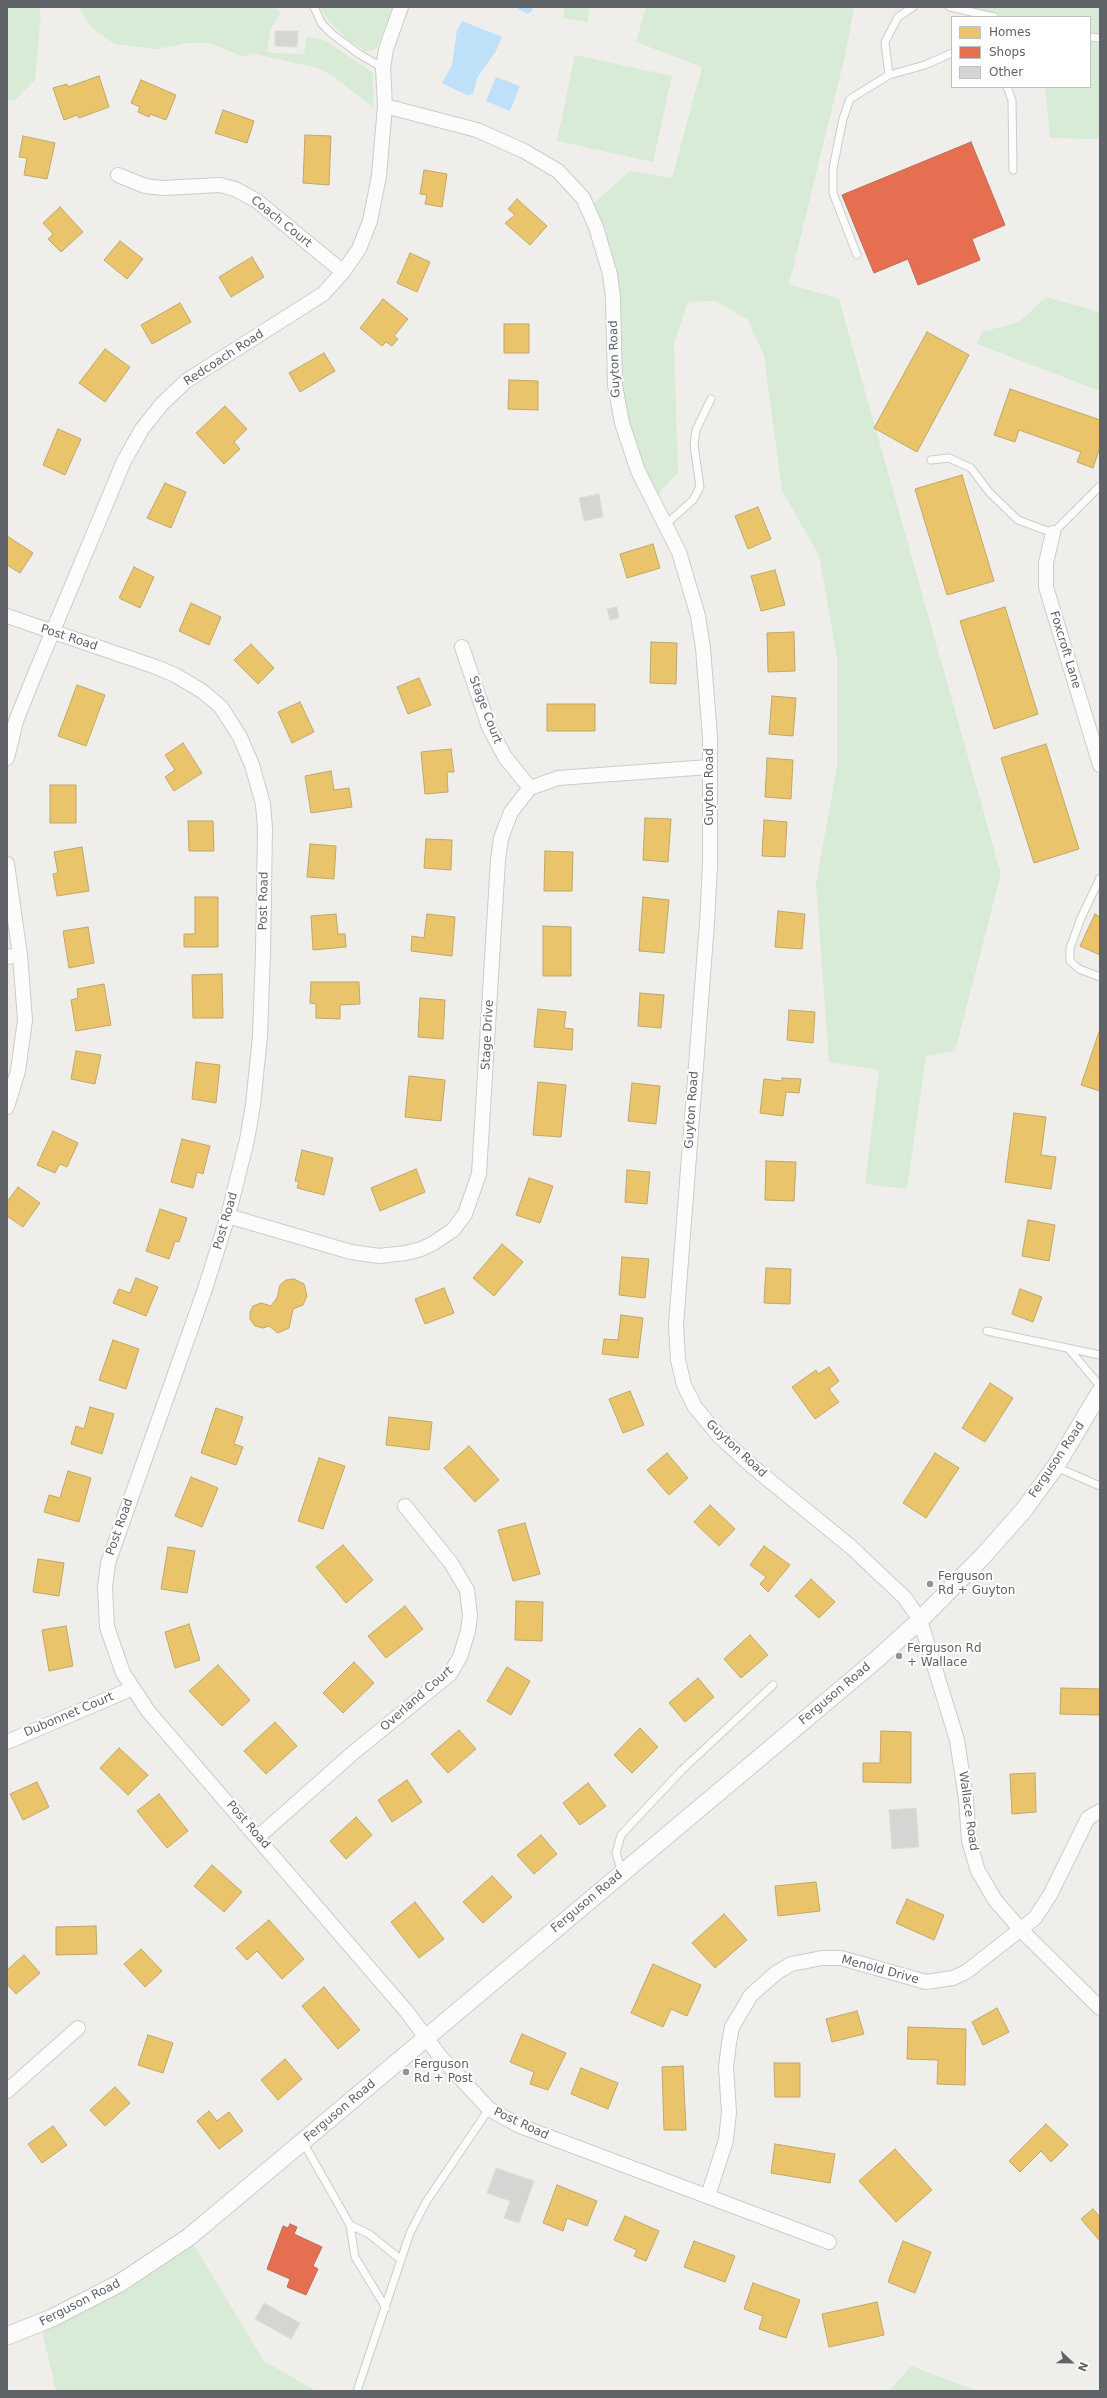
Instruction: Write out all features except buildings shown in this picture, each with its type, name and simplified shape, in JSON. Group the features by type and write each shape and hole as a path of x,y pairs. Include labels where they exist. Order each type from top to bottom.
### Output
{"street":[{"path":"385,106 383,68 386,49 401,7"},
{"name":"Redcoach Road","path":"7,758 16,721 124,461 151,416 186,381 323,294 343,272 366,235 374,209 385,106"},
{"name":"Guyton Road","path":"385,106 477,130 524,151 558,171 568,180 583,198 596,227 610,274 613,298 615,385 622,423 638,471 686,570 698,616 708,698 710,737 708,923 676,1325 681,1375 696,1407 719,1436 753,1467 851,1547 905,1598 920,1620"},
{"name":"Coach Court","path":"118,175 144,186 163,188 220,185 235,189 257,201 343,272"},
{"name":"Foxcroft Lane","path":"1053,533 1046,563 1046,587 1099,756"},
{"name":"Post Road","path":"7,616 52,633 156,667 175,675 202,691 221,707 245,746 258,785 265,829 260,1036 247,1140 228,1216 205,1289 114,1540 108,1564 105,1587 107,1627 118,1662 131,1688 184,1754 258,1837 407,2012 426,2038 473,2094 489,2108 520,2126 829,2242"},
{"name":"Stage Court","path":"462,647 489,726 505,757 530,788"},
{"path":"530,788 558,778 709,767"},
{"name":"Stage Drive","path":"228,1216 351,1252 379,1256 406,1253 432,1244 453,1230 465,1214 475,1189 480,1168 501,838 511,812 530,788"},
{"path":"7,864 14,956 25,1001 23,1046 18,1071 7,1107"},
{"name":"Ferguson Road","path":"7,2336 59,2315 152,2263 189,2237 876,1660 920,1620 984,1555 1023,1511 1056,1466 1100,1392"},
{"name":"Overland Court","path":"258,1837 354,1752 450,1674 460,1658 468,1631 470,1616 467,1590 452,1563 405,1506"},
{"name":"Wallace Road","path":"920,1620 957,1740 966,1799 969,1841 978,1871 995,1900 1020,1929 1100,2008"},
{"name":"Dubonnet Court","path":"7,1742 131,1688"},
{"name":"Menold Drive","path":"708,2196 726,2140 729,2112 726,2067 732,2027 741,2008 763,1983 791,1964 822,1958 841,1958 926,1982 953,1978 966,1972 1035,1918 1042,1908 1081,1829 1088,1818 1100,1811"},
{"path":"7,2091 78,2028"}],"lane":[{"path":"314,7 322,24 332,34 359,54 383,68"},
{"path":"889,76 885,42 898,17 912,7"},
{"path":"950,7 990,16"},
{"path":"857,255 833,193 833,169 842,119 850,98 889,76 925,65 951,53"},
{"path":"1007,88 1012,100 1013,170"},
{"path":"665,525 694,500 700,487 694,445 696,430 710,399"},
{"path":"931,460 950,458 971,468 989,492 1018,520 1053,533 1100,486"},
{"path":"1100,878 1081,918 1070,948 1070,961 1079,969 1100,977"},
{"path":"987,1331 1100,1355"},
{"path":"1068,1348 1100,1386"},
{"path":"1056,1466 1100,1486"},
{"path":"622,1873 616,1854 621,1835 682,1770 773,1686"},
{"path":"357,2391 386,2308 400,2259 426,2202 489,2108"},
{"path":"303,2142 350,2225 355,2257 386,2308"},
{"path":"350,2225 369,2234 400,2259"}],"green space":[{"path":"7,7 38,7 41,13 35,80 14,101 7,99"},
{"path":"79,7 273,7 279,11 280,15 271,28 267,51 271,53 304,54 307,36 326,41 373,73 373,107 333,76 321,69 252,53 244,57 209,43 187,43 157,49 114,44 89,25"},
{"path":"320,7 392,7 377,47 373,50 365,51 348,40 330,22"},
{"path":"565,7 590,7 587,22 563,18"},
{"path":"646,7 854,7 845,56 789,284 839,299 1001,874 955,1051 926,1056 907,1189 865,1184 879,1070 829,1062 816,884 837,767 837,658 819,555 782,491 764,356 748,320 716,301 688,302 674,344 678,472 653,500 627,441 613,298 588,208 630,171 672,178 702,67 636,42"},
{"path":"938,7 1100,7 1100,139 1050,138 1045,88 1091,88 1091,16 975,16"},
{"path":"575,55 672,76 653,162 557,141"},
{"path":"1046,297 1100,312 1100,391 977,344 982,332 1019,322"},
{"path":"189,2237 264,2361 316,2391 56,2391 40,2323"},
{"path":"911,2366 978,2391 889,2391"}],"water":[{"path":"519,7 533,7 532,11 527,14 518,9"},
{"path":"462,21 502,37 496,51 477,78 473,94 467,95 442,83 452,65 457,30"},
{"path":"496,77 520,86 510,111 486,101"}],"place":[{"name":"Ferguson Rd + Guyton","path":"930,1584"},
{"name":"Ferguson Rd + Wallace","path":"899,1656"},
{"name":"Ferguson Rd + Post","path":"406,2072"}]}
